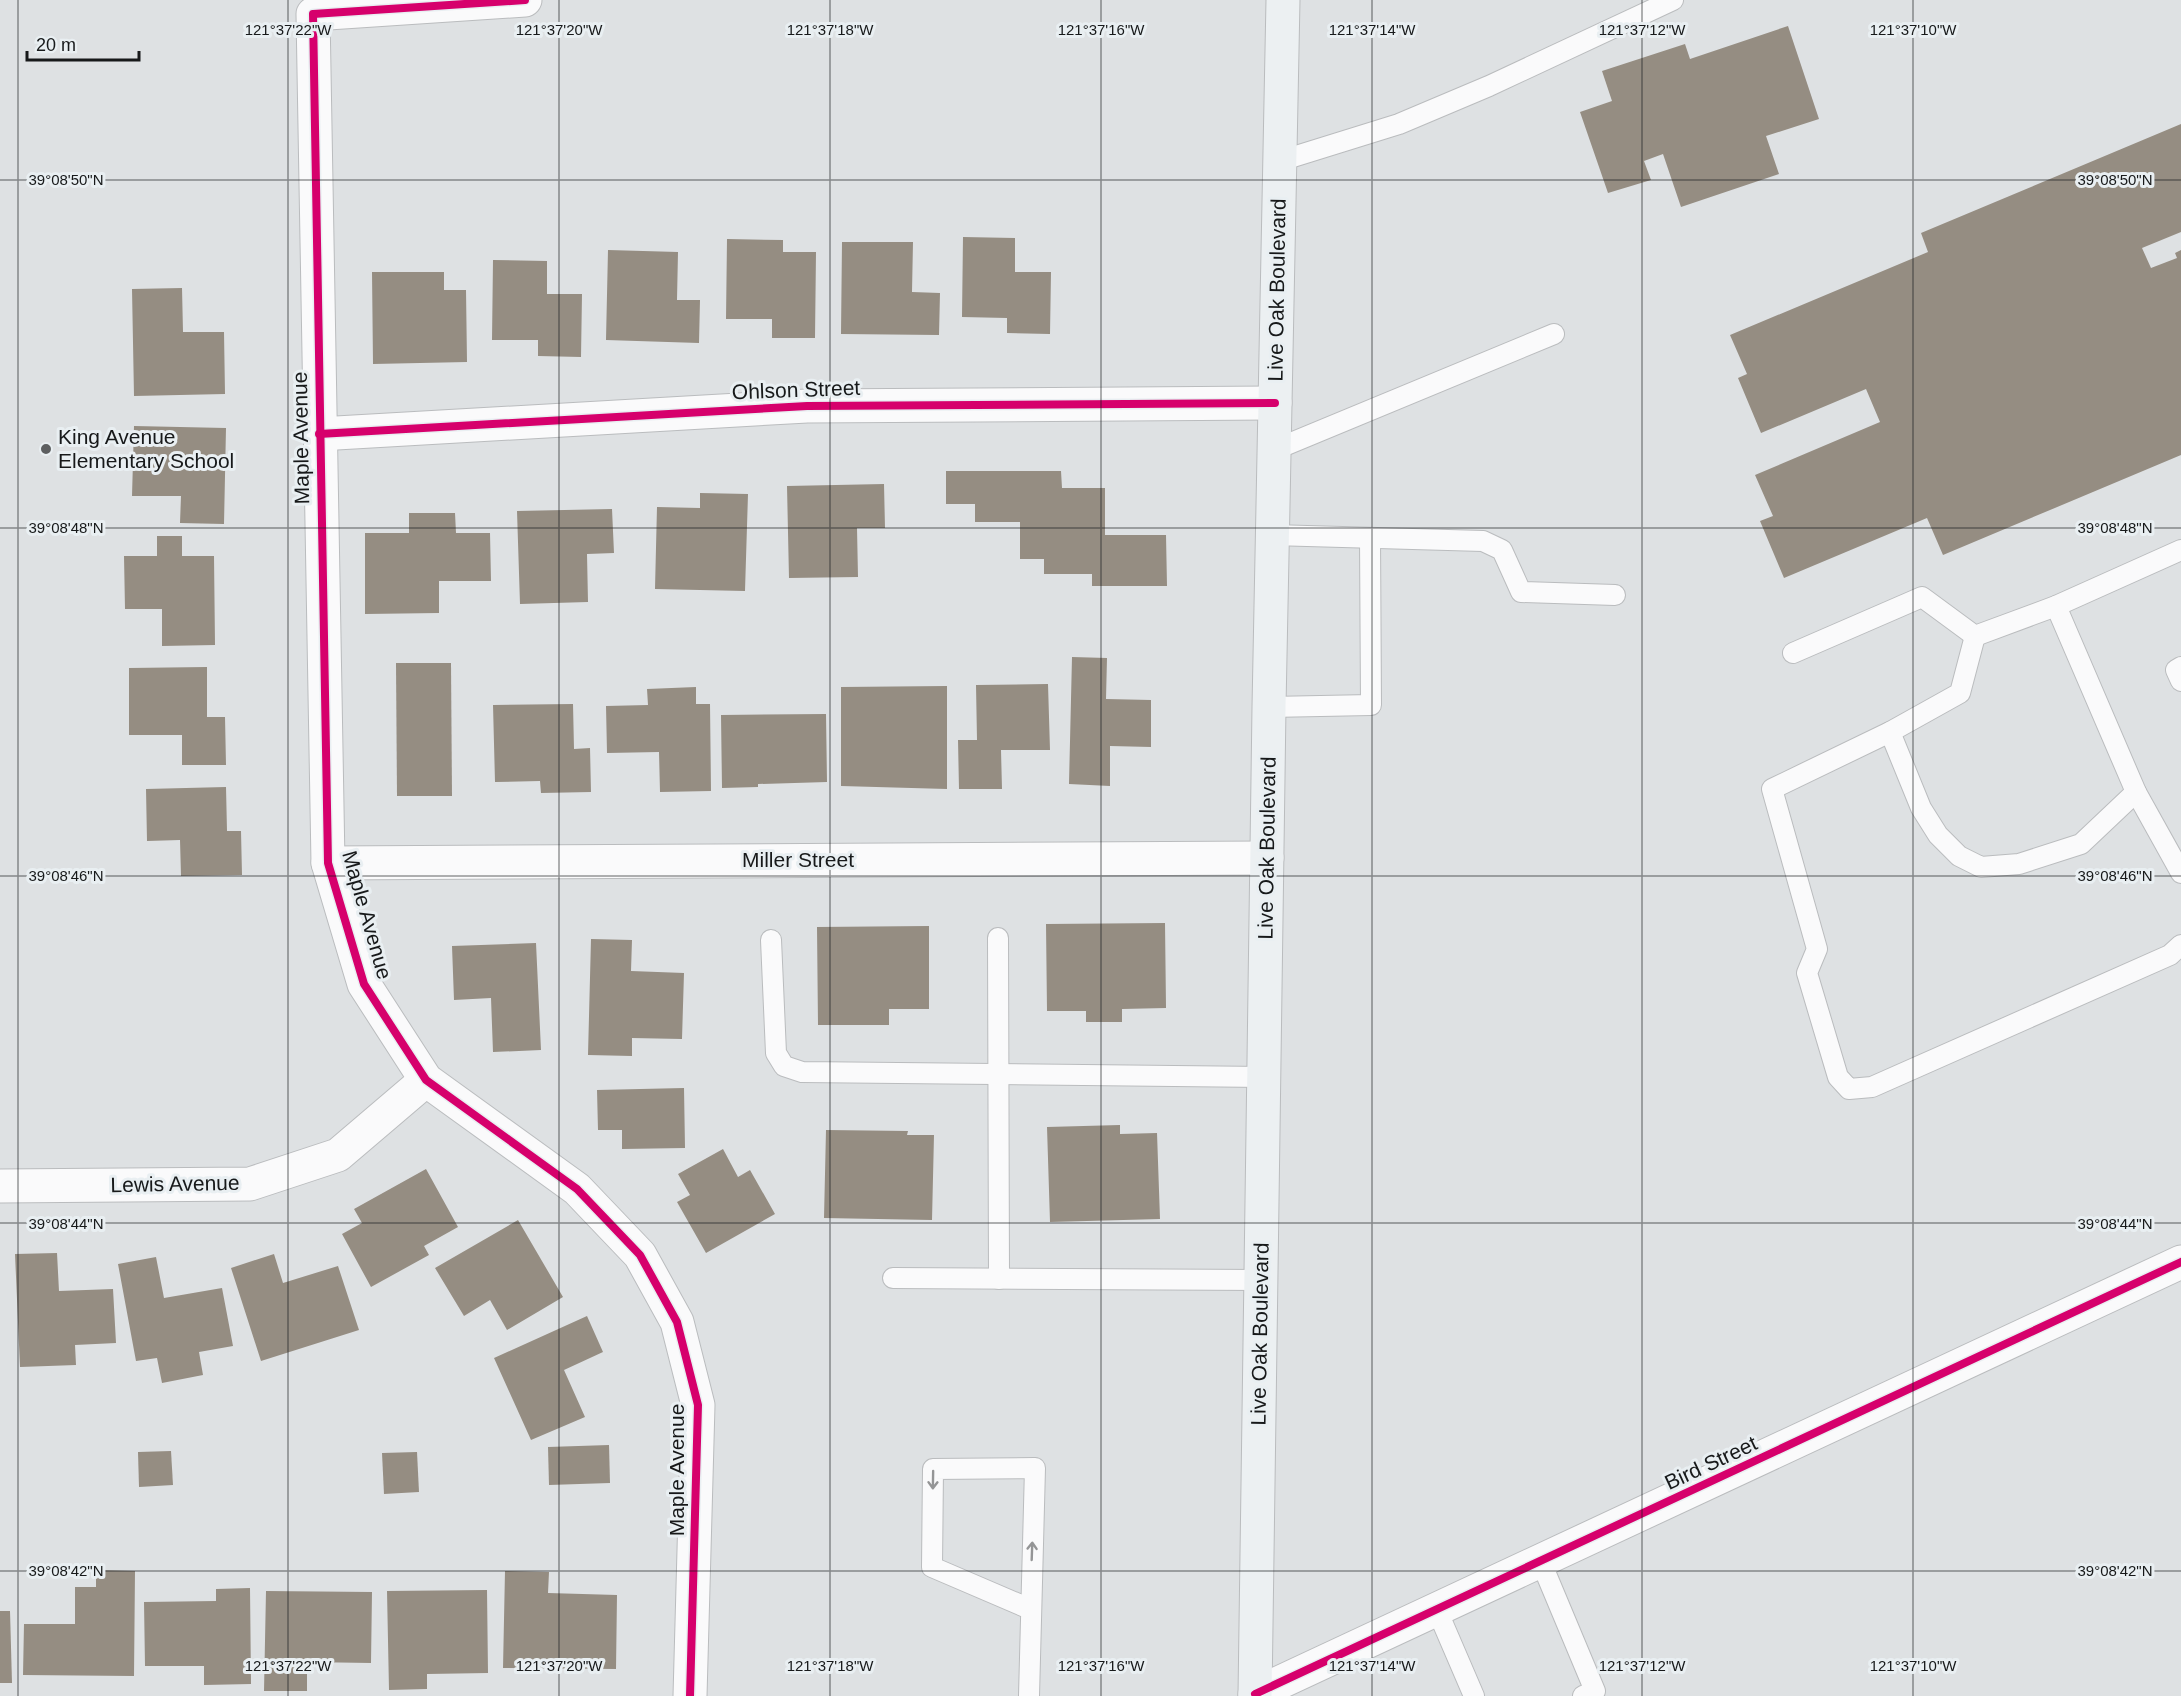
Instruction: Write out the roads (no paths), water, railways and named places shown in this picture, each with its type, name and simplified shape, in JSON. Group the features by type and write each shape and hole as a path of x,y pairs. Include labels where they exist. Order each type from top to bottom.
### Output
{"main road":[{"name":"Live Oak Boulevard","path":"1255,1695 1269,707 1283,0"}],"street":[{"name":"Maple Avenue","path":"525,0 313,14 328,863 364,984 426,1080 577,1189 640,1255 677,1322 698,1405 690,1696"},
{"name":"Ohlson Street","path":"319,434 807,406 1275,403"},
{"name":"Miller Street","path":"328,863 1267,858"},
{"name":"Lewis Avenue","path":"0,1186 250,1184 338,1155 426,1080"},
{"name":"Bird Street","path":"1255,1695 2181,1262"}],"lane":[{"path":"1280,161 1399,124 1489,86 1672,0"},
{"path":"1274,450 1554,334"},
{"path":"1272,535 1484,541 1502,550 1521,592 1615,595"},
{"path":"1269,707 1371,705 1370,538"},
{"path":"1975,636 2056,606 2181,550"},
{"path":"1793,653 1922,597 1975,636"},
{"path":"2056,606 2136,792 2181,873"},
{"path":"1975,636 1960,693 1890,732 1772,789 1817,949 1807,973 1838,1077 1848,1089 1872,1087 2170,955 2181,945"},
{"path":"2181,668 2176,670 2181,681"},
{"path":"1890,732 1921,808 1938,835 1959,856 1981,867 2019,864 2080,844 2136,792"},
{"path":"998,938 999,1279"},
{"path":"771,940 776,1053 784,1066 802,1072 1264,1077"},
{"path":"893,1278 1261,1280"},
{"path":"1029,1696 1035,1468 933,1469 932,1567 1030,1609"},
{"path":"1541,1562 1594,1691 1583,1696"},
{"path":"1437,1610 1474,1696"}],"place":[{"name":"King Avenue Elementary School","path":"46,449"}]}
